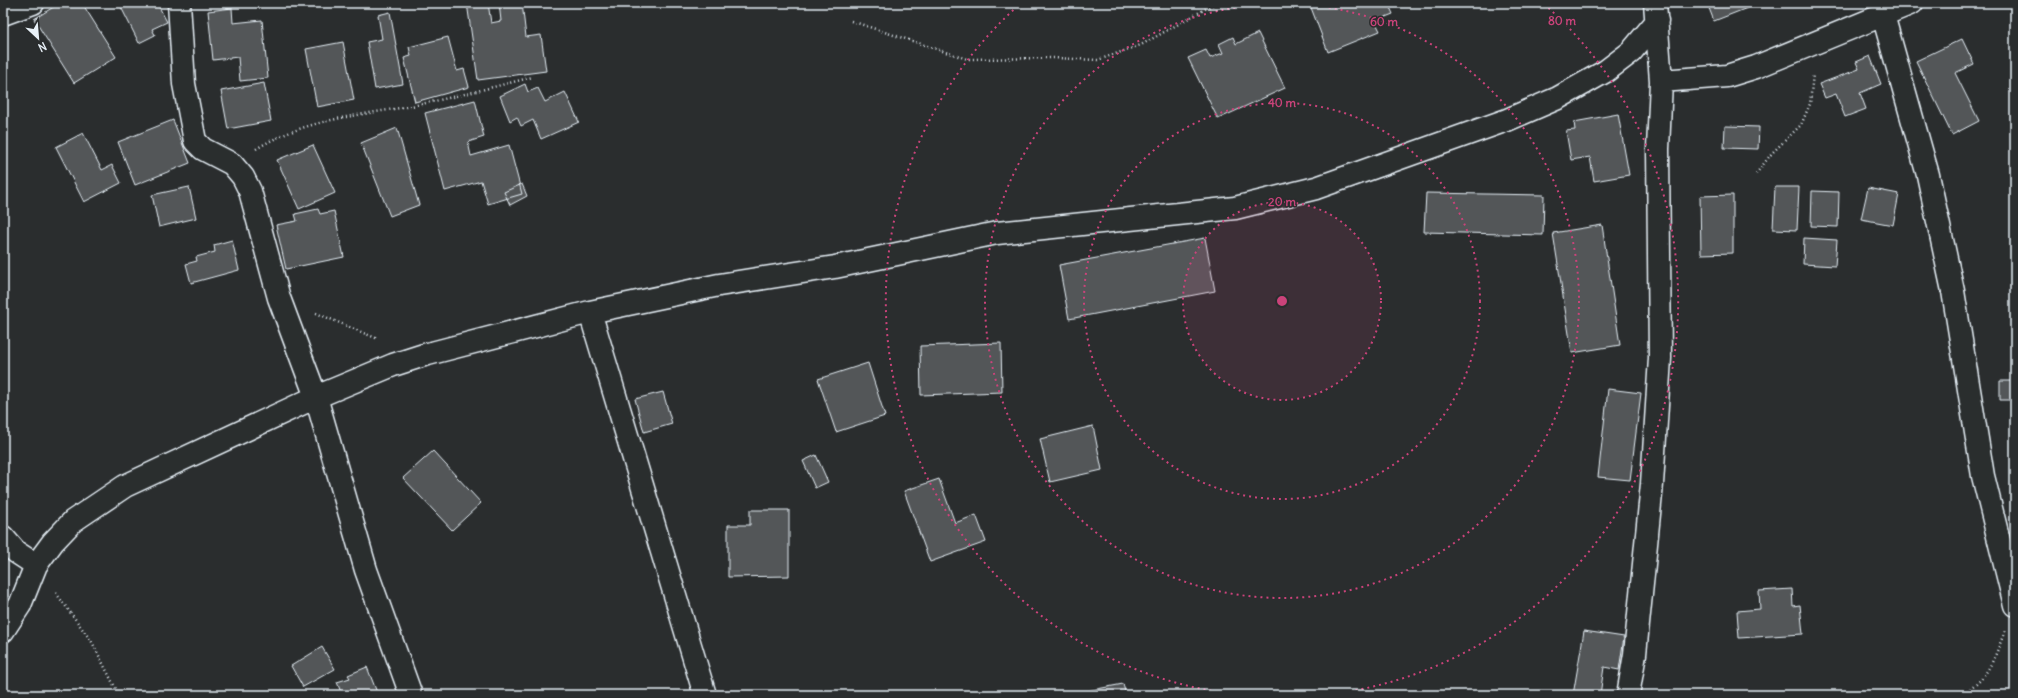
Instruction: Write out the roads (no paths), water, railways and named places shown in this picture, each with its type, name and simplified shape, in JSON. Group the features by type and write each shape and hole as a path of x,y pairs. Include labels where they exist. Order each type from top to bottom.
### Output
{"street":[{"path":"3,14 33,3"},
{"path":"179,3 184,84 195,141 203,148 232,164 243,177 250,191 279,298 316,397 366,570 411,695"},
{"path":"1661,81 1727,76 1756,67 1912,3"},
{"path":"1628,695 1635,654 1651,491 1660,358 1658,149 1661,81 1656,12"},
{"path":"3,631 20,605 36,565 53,542 73,521 125,486 316,397 393,365 424,355 590,312 719,285 835,267 996,233 1235,208 1316,188 1507,120 1558,98 1606,71 1630,52 1656,12"},
{"path":"1883,15 1928,175 1953,291 1983,476 2015,605"},
{"path":"590,312 705,695"},
{"path":"3,537 16,552 36,565"}]}
